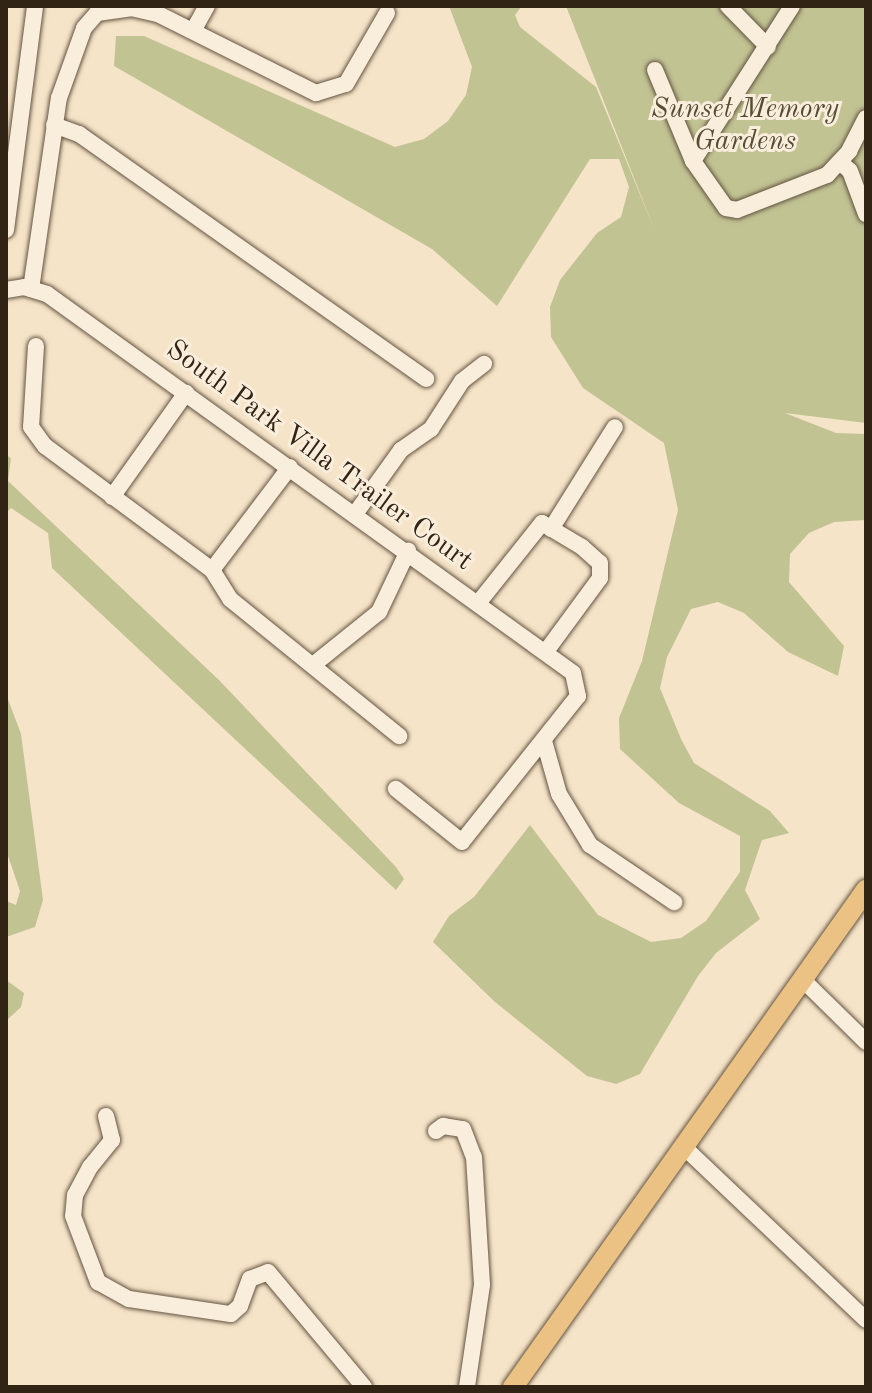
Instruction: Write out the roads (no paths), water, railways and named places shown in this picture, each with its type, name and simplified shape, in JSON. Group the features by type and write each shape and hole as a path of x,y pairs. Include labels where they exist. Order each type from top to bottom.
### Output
{"main road":[{"path":"513,1387 686,1149 866,890"}],"street":[{"path":"6,230 35,6"},
{"path":"193,31 207,6"},
{"path":"728,6 768,47"},
{"path":"693,161 792,6"},
{"path":"6,290 31,289 54,125 84,28 97,13 131,8 193,31 316,93 331,92 346,84 387,13"},
{"path":"655,70 693,161 716,200 737,210 827,175 840,162 866,118"},
{"path":"54,125 79,134 426,379"},
{"path":"840,162 850,171 866,214"},
{"name":"South Park Villa Trailer Court","path":"31,289 47,294 547,650 573,673 578,696 544,741"},
{"path":"36,346 31,427 45,446 212,570 230,599 399,736"},
{"path":"355,514 401,450 431,429 462,381 484,364"},
{"path":"112,497 186,393"},
{"path":"551,529 615,427"},
{"path":"212,570 290,467"},
{"path":"479,602 542,523 582,547 602,569 547,650"},
{"path":"313,665 379,612 408,551"},
{"path":"396,789 462,842 544,741"},
{"path":"544,741 559,794 590,845 674,902"},
{"path":"803,980 866,1042"},
{"path":"106,1116 112,1140 90,1167 75,1195 73,1216 98,1282 129,1299 231,1314 240,1306 250,1279 268,1272 364,1387"},
{"path":"436,1131 443,1126 463,1129 474,1157 482,1285 467,1387"},
{"path":"686,1149 866,1320"}],"park label":[{"name":"Sunset Memory Gardens","path":"745,126"}]}
